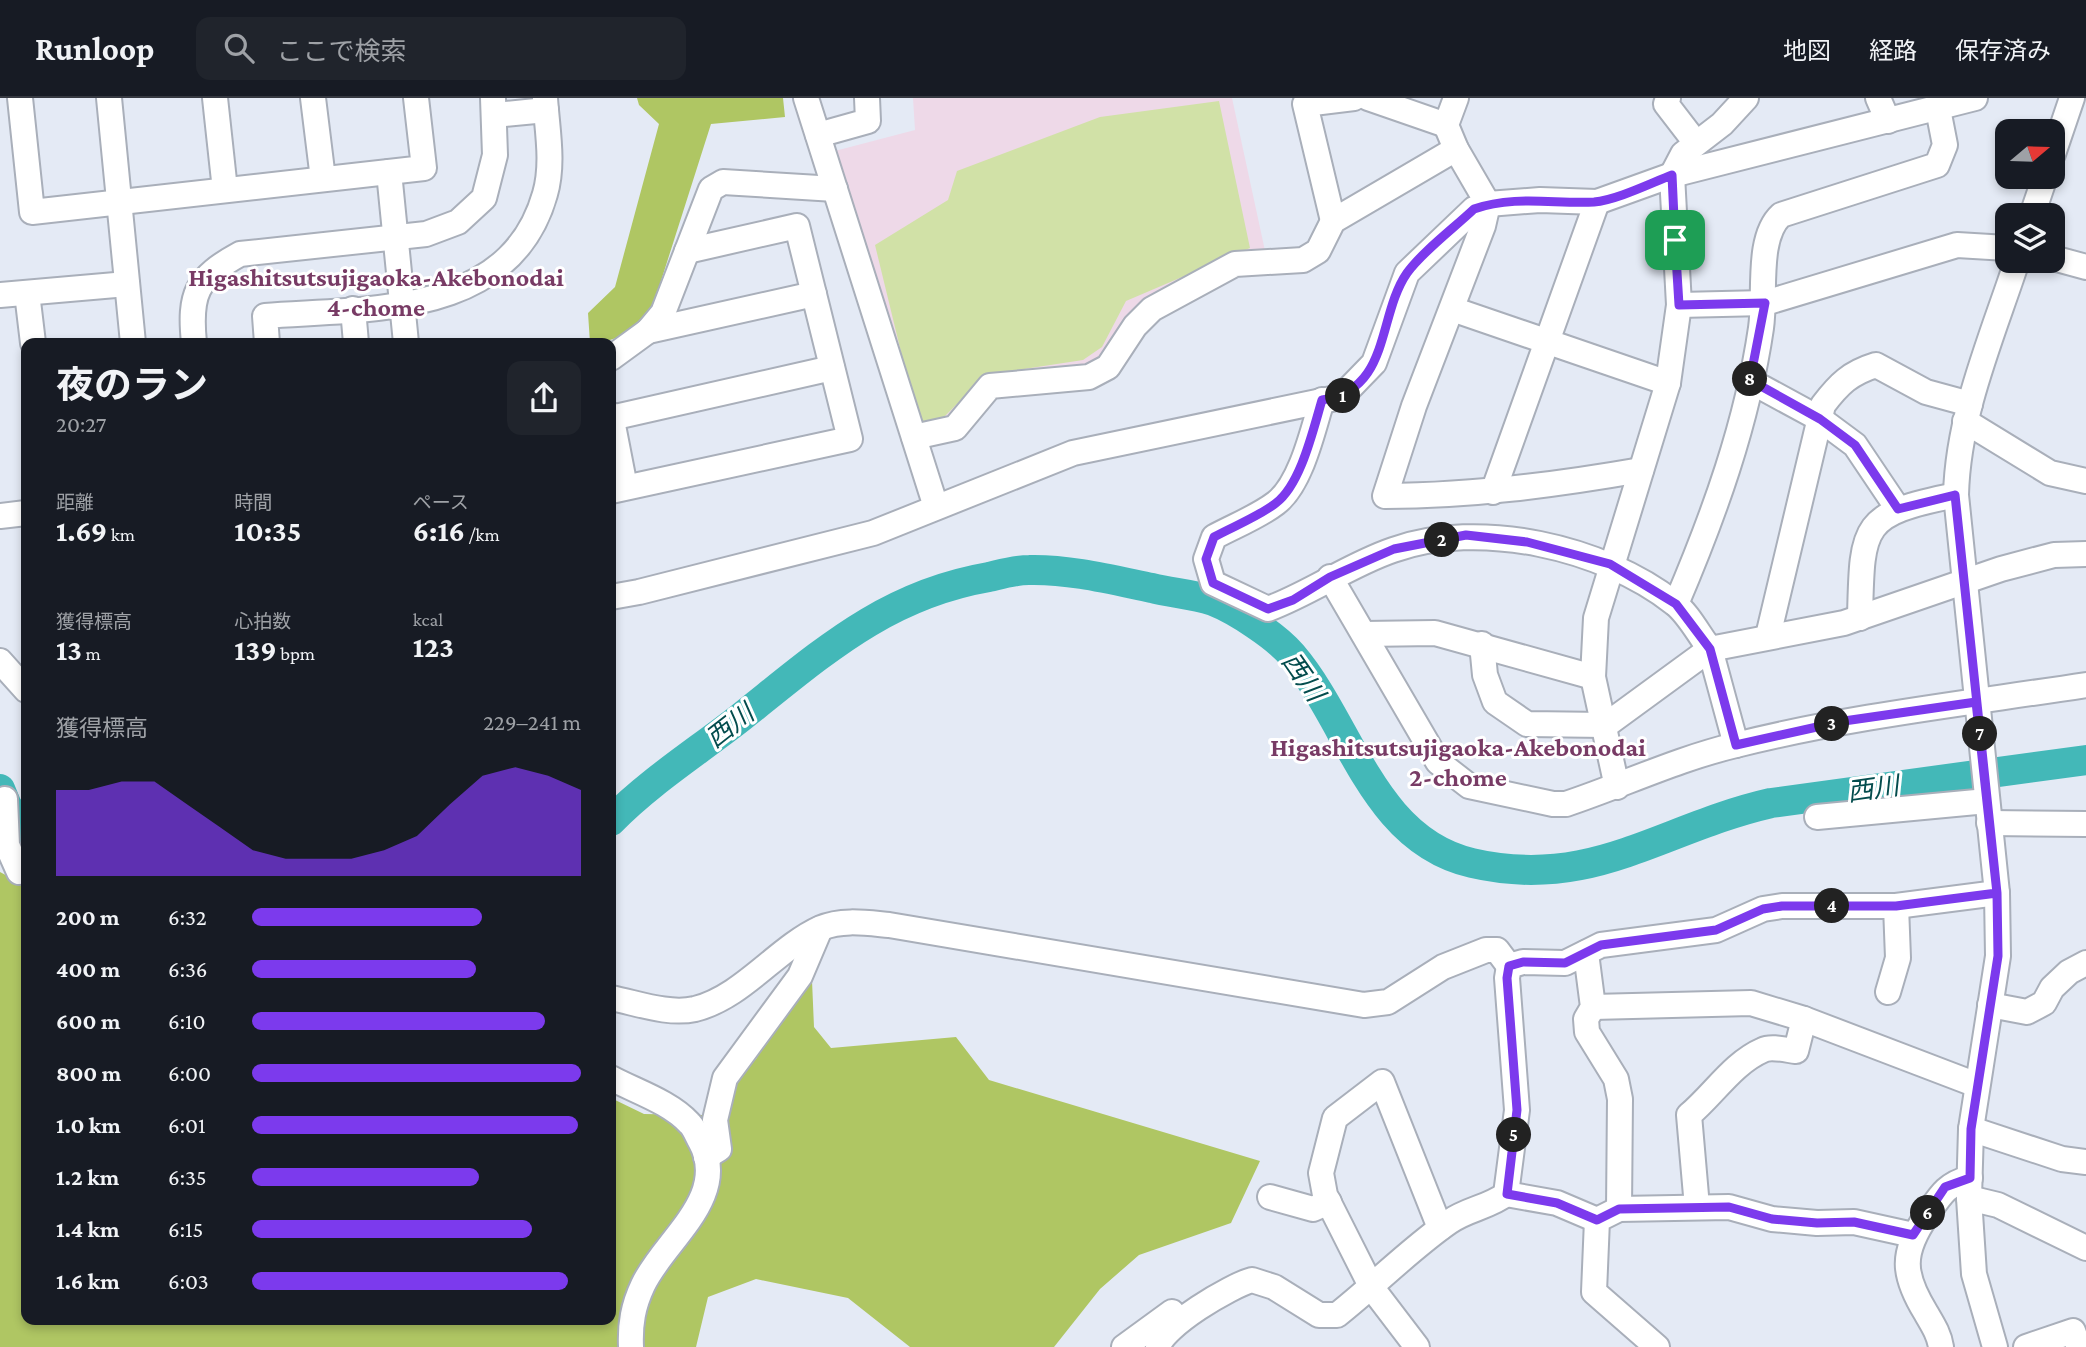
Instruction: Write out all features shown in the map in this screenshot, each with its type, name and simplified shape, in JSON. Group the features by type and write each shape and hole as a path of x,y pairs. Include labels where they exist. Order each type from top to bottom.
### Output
{"street":[{"path":"20,98 32,212 424,168 416,98"},
{"path":"109,98 132,338"},
{"path":"215,98 225,190"},
{"path":"313,98 323,179"},
{"path":"806,98 936,507"},
{"path":"818,135 867,121 867,98"},
{"path":"1333,222 1305,104 1354,98"},
{"path":"1368,98 1446,125"},
{"path":"1456,98 1446,125 1455,149 1488,204 1483,226 1414,406 1385,496 1447,496 1493,492 1641,470"},
{"path":"1668,98 1666,104 1696,144"},
{"path":"1617,787 1594,677 1596,618 1610,564 1668,383 1679,305 1672,175 1683,154 1722,124 1746,98"},
{"path":"1878,98 1888,121"},
{"path":"616,596 873,533 1073,453 1341,397 1374,363 1407,273 1474,209 1488,204 1540,200 1597,202 1672,175 1975,98"},
{"path":"2065,119 2072,98"},
{"path":"194,338 191,313 200,282 214,268 240,254 426,234 458,222 484,198 495,155 494,107 546,104 550,158 545,194 525,236 502,267 477,282 420,303 265,316 267,338"},
{"path":"1676,604 1727,478 1765,303 1764,250 1773,223 1781,215 1937,165 1945,145 1938,109"},
{"path":"914,438 955,428 990,386 1089,377 1108,367 1135,326 1152,309 1235,264 1303,260 1318,250 1333,222 1455,149"},
{"path":"389,172 405,338"},
{"path":"616,354 648,331 663,313 711,189 723,182 835,189"},
{"path":"1493,492 1545,340 1597,202"},
{"path":"616,468 618,489 850,439 797,226 687,251"},
{"path":"1679,305 1765,303 1957,244 1995,247"},
{"path":"2065,261 2086,267"},
{"path":"1995,1347 1974,1275 1969,1189 1971,1129 1998,956 1997,893 1955,495 1956,457 2013,273"},
{"path":"0,295 127,284"},
{"path":"27,293 32,338"},
{"path":"648,331 814,294"},
{"path":"353,309 356,338"},
{"path":"1452,309 1668,383"},
{"path":"1768,636 1823,405 1842,380 1856,372 1876,365 1968,412 2050,473 2086,481"},
{"path":"616,415 832,368"},
{"path":"1750,380 1820,419 1855,445 1898,509"},
{"path":"1322,400 1306,452 1287,493 1275,504 1214,537 1206,559 1213,583 1268,609 1293,600 1330,577 1394,549 1466,535 1527,542 1610,564 1676,604 1710,649 1736,745"},
{"path":"1860,618 1861,573 1867,539 1880,517 1898,509 1955,495"},
{"path":"0,516 21,514"},
{"path":"1482,644 1485,675 1495,702 1527,724 1606,725 1710,649 1860,618 1964,585 2001,569 2054,555 2086,554"},
{"path":"1330,577 1438,762 1469,786 1553,804 1566,804 1617,787 1673,763 1736,745 1844,721 2086,685"},
{"path":"1364,634 1435,633 1594,677"},
{"path":"0,661 21,684"},
{"path":"10,800 7,845 15,870"},
{"path":"1817,817 1988,812 2086,824"},
{"path":"1509,966 1523,962 1565,963 1601,945 1716,930 1763,909 1782,906 1896,906 1997,893"},
{"path":"1888,992 1898,958 1896,906"},
{"path":"616,999 676,1011 694,1009 718,1001 821,928 849,922 889,925 1364,1005 1388,1002 1443,967 1486,950 1497,950 1509,966 1507,978 1517,1110 1507,1194"},
{"path":"706,1157 719,1149 715,1120 725,1078 800,976 821,928"},
{"path":"1586,953 1593,1007 1586,1020 1587,1032 1616,1079 1620,1100 1608,1214 1594,1292 1657,1347"},
{"path":"1990,1005 2027,1012 2044,1003 2052,988 2069,972 2086,962"},
{"path":"1593,1007 1751,1003 1804,1019 1977,1085"},
{"path":"1697,1207 1689,1115 1712,1096 1727,1075 1765,1048 1796,1051 1804,1019"},
{"path":"616,1080 661,1103 690,1123 706,1157 709,1176 700,1205 643,1283 631,1316 631,1347"},
{"path":"1417,1347 1372,1288 1329,1202 1321,1173 1335,1118 1382,1082 1440,1228"},
{"path":"1971,1129 2062,1159 2086,1162"},
{"path":"1941,1347 1940,1335 1915,1294 1907,1271 1913,1235 1945,1187 1969,1189 2086,1248"},
{"path":"1158,1347 1162,1335 1241,1283 1252,1280 1274,1287 1319,1315 1338,1315 1440,1228 1465,1211 1497,1201 1507,1194 1608,1214 1729,1207 1772,1219 1854,1222 1913,1235"},
{"path":"1270,1197 1313,1209 1329,1202"},
{"path":"1124,1347 1210,1286 1226,1281 1241,1283"},
{"path":"2026,1347 2073,1331 2079,1347"}],"shaded area":[{"path":"913,98 1232,98 1267,260 1239,262 1091,366 963,409 924,436 831,152 915,130"}],"green space":[{"path":"637,98 783,98 785,117 711,124 646,328 616,338 590,338 588,313 615,287 659,124 639,105"},
{"path":"1219,101 1250,248 1126,301 1102,347 1083,360 986,375 935,426 919,426 875,245 948,200 957,171 1100,117"},
{"path":"0,872 21,883 21,1325 616,1325 616,1100 644,1114 702,1115 756,1059 785,1011 811,957 814,1027 831,1048 956,1037 989,1080 1260,1161 1231,1223 1139,1255 1100,1289 1054,1347 910,1347 848,1298 756,1279 708,1297 696,1347 0,1347"}],"waterway":[{"name":"西川","path":"616,816 657,780 856,630 917,598 951,586 1024,570 1076,573 1198,597 1222,605 1255,624 1292,655 1313,683 1387,805 1410,830 1438,850 1472,863 1515,869 1554,869 1590,863 1731,814 1771,803 2086,760"},
{"name":"西川","path":"0,789 7,806 21,826"}],"district":[{"name":"Higashitsutsujigaoka-Akebonodai 4-chome","path":"376,292"},
{"name":"Higashitsutsujigaoka-Akebonodai 2-chome","path":"1458,762"}],"route":[{"path":"1675,240 1672,175 1597,202 1540,200 1488,204 1474,209 1407,273 1396,296 1374,363 1356,385 1341,397 1322,400 1306,452 1287,493 1275,504 1214,537 1206,559 1213,583 1268,609 1293,600 1330,577 1394,549 1466,535 1527,542 1610,564 1676,604 1710,649 1722,685 1736,745 1844,721 1976,702 1987,801 1997,893 1896,906 1782,906 1763,909 1716,930 1601,945 1565,963 1523,962 1509,966 1507,978 1517,1110 1507,1194 1557,1203 1597,1220 1619,1209 1729,1207 1772,1219 1817,1223 1854,1222 1913,1235 1945,1187 1970,1178 1971,1129 1998,956 1997,893 1955,495 1909,504 1898,509 1855,445 1820,419 1750,380 1765,303 1679,305 1675,240"}]}
